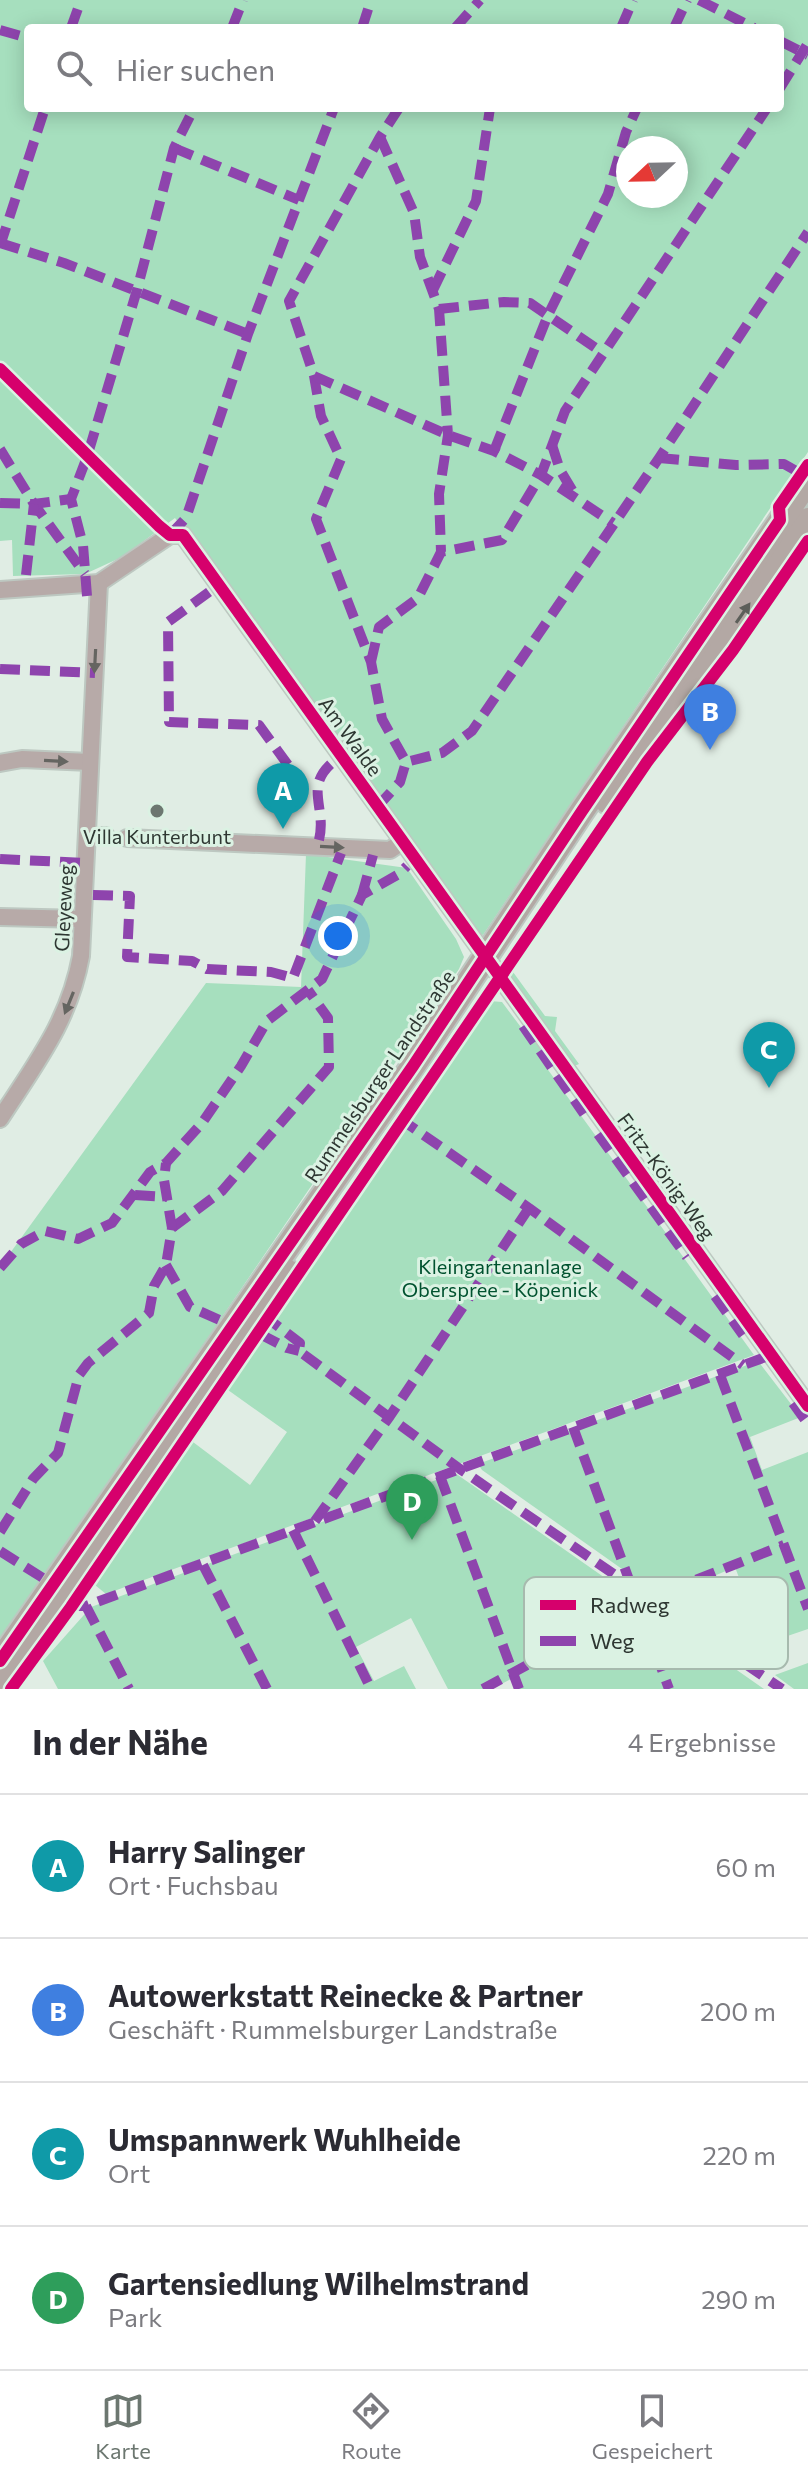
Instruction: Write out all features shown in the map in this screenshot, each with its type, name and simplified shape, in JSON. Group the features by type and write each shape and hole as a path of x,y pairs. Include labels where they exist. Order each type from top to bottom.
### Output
{"main road":[{"name":"Rummelsburger Landstraße","path":"0,1688 61,1605 489,964 582,811 807,486"},
{"name":"Rummelsburger Landstraße","path":"0,1661 413,1066 699,677 808,520"}],"street":[{"name":"Am Walde","path":"99,583 170,535 183,535 489,964"},
{"path":"0,590 99,583"},
{"name":"Gleyeweg","path":"0,1119 60,1025 75,988 81,956 99,583"},
{"path":"0,751 22,759"},
{"path":"0,763 22,759 90,762"},
{"path":"87,836 106,836"},
{"path":"127,838 390,850 402,842"},
{"path":"0,917 82,919"},
{"name":"Fritz-König-Weg","path":"489,964 808,1406"}],"green space":[{"path":"0,0 808,0 808,452 483,935 476,933 175,518 122,557 85,574 13,576 12,540 0,541"},
{"path":"306,854 407,868 456,939 464,957 459,969 0,1643 0,1267 206,983 301,987"},
{"path":"513,972 545,1016 557,1017 555,1031 579,1064 572,1067 509,979"},
{"name":"Kleingartenanlage Oberspree - Köpenick","path":"490,1001 502,1002 523,1030 529,1031 544,1052 538,1056 754,1355 106,1594 95,1585 193,1442 250,1485 287,1432 228,1390"},
{"path":"758,1361 801,1417 750,1437 762,1470 808,1452 808,1629 788,1636 788,1577 739,1577 735,1567 712,1577 633,1577 482,1470 478,1464"},
{"path":"455,1473 604,1577 524,1577 524,1669 735,1669 764,1689 515,1689 511,1679 492,1689 448,1689 411,1618 356,1647 374,1681 404,1666 416,1689 58,1689 43,1661 91,1607"},
{"path":"808,1663 808,1689 794,1689 775,1675"}],"marked path":[{"path":"72,24 81,0"},
{"path":"234,24 243,0"},
{"path":"363,24 371,0"},
{"path":"459,24 480,0"},
{"path":"623,24 633,0"},
{"path":"676,24 687,0"},
{"path":"699,0 746,24"},
{"path":"0,30 24,37"},
{"path":"784,43 808,55"},
{"path":"784,82 808,43"},
{"path":"0,246 44,112"},
{"path":"87,596 83,545 71,499 87,457 137,290 174,148 192,112"},
{"path":"170,535 186,518 248,334 332,112"},
{"path":"396,112 289,301 314,376 321,416 341,459 316,519 371,662 382,719 406,762"},
{"path":"433,290 476,201 489,112"},
{"path":"494,451 548,315 608,194 626,132 635,112"},
{"path":"371,662 379,627 418,598 441,552 502,540 541,475 565,411 764,112"},
{"path":"380,137 414,213 420,257 439,309 448,435 439,494 441,552"},
{"path":"174,148 299,200"},
{"path":"377,807 400,782 406,762 442,753 472,731 659,458 808,232"},
{"path":"0,243 64,263 248,334"},
{"path":"439,309 504,302 530,303 603,353"},
{"path":"314,376 448,435 494,451 541,475 613,523"},
{"path":"552,445 560,470 577,498"},
{"path":"0,449 34,504 85,574"},
{"path":"659,458 736,465 784,464 798,472"},
{"path":"0,503 34,504 71,499"},
{"path":"26,575 34,504"},
{"path":"209,592 168,622 169,722 259,725 304,787 316,787"},
{"path":"0,669 95,673"},
{"path":"319,840 319,781 332,763"},
{"path":"93,895 130,896 127,957 192,961 207,969 271,972 293,978 341,853"},
{"path":"362,895 373,855"},
{"path":"0,859 85,863"},
{"path":"0,1268 21,1244 45,1231 78,1239 112,1223 150,1172 166,1163 202,1123 267,1021 322,979 362,895 407,866"},
{"path":"172,1228 222,1191 329,1067 328,1018 308,990"},
{"path":"523,1026 584,1114"},
{"path":"399,1118 529,1208 743,1365"},
{"path":"598,1134 687,1257"},
{"path":"0,1532 33,1479 58,1453 79,1375 88,1363 149,1313 154,1286 166,1265 172,1228 164,1180 166,1163"},
{"path":"135,1195 167,1197"},
{"path":"315,1521 390,1416 529,1208"},
{"path":"166,1265 190,1307 231,1325"},
{"path":"715,1296 743,1335"},
{"path":"263,1315 300,1343 299,1351 460,1469 618,1577"},
{"path":"260,1334 299,1351"},
{"path":"69,1606 86,1606 771,1355"},
{"path":"720,1375 808,1609"},
{"path":"793,1403 808,1424"},
{"path":"573,1427 628,1577"},
{"path":"440,1476 519,1689"},
{"path":"293,1530 371,1689"},
{"path":"703,1577 784,1545"},
{"path":"0,1551 54,1585"},
{"path":"203,1565 267,1689"},
{"path":"86,1606 129,1689"},
{"path":"483,1689 524,1667"},
{"path":"662,1669 669,1689"},
{"path":"753,1669 782,1689"}],"cycle path":[{"path":"0,369 159,526 170,535 183,535 808,1406"},
{"path":"0,1661 413,1066 780,520 779,507 808,465"},
{"path":"11,1689 71,1607 647,762 733,650 808,541"}],"place":[{"name":"Autowerkstatt Reinecke & Partner","path":"710,750"},
{"name":"Villa Kunterbunt","path":"157,811"},
{"name":"Harry Salinger","path":"283,829"},
{"name":"Umspannwerk Wuhlheide","path":"769,1088"},
{"name":"Gartensiedlung Wilhelmstrand","path":"412,1540"}]}
